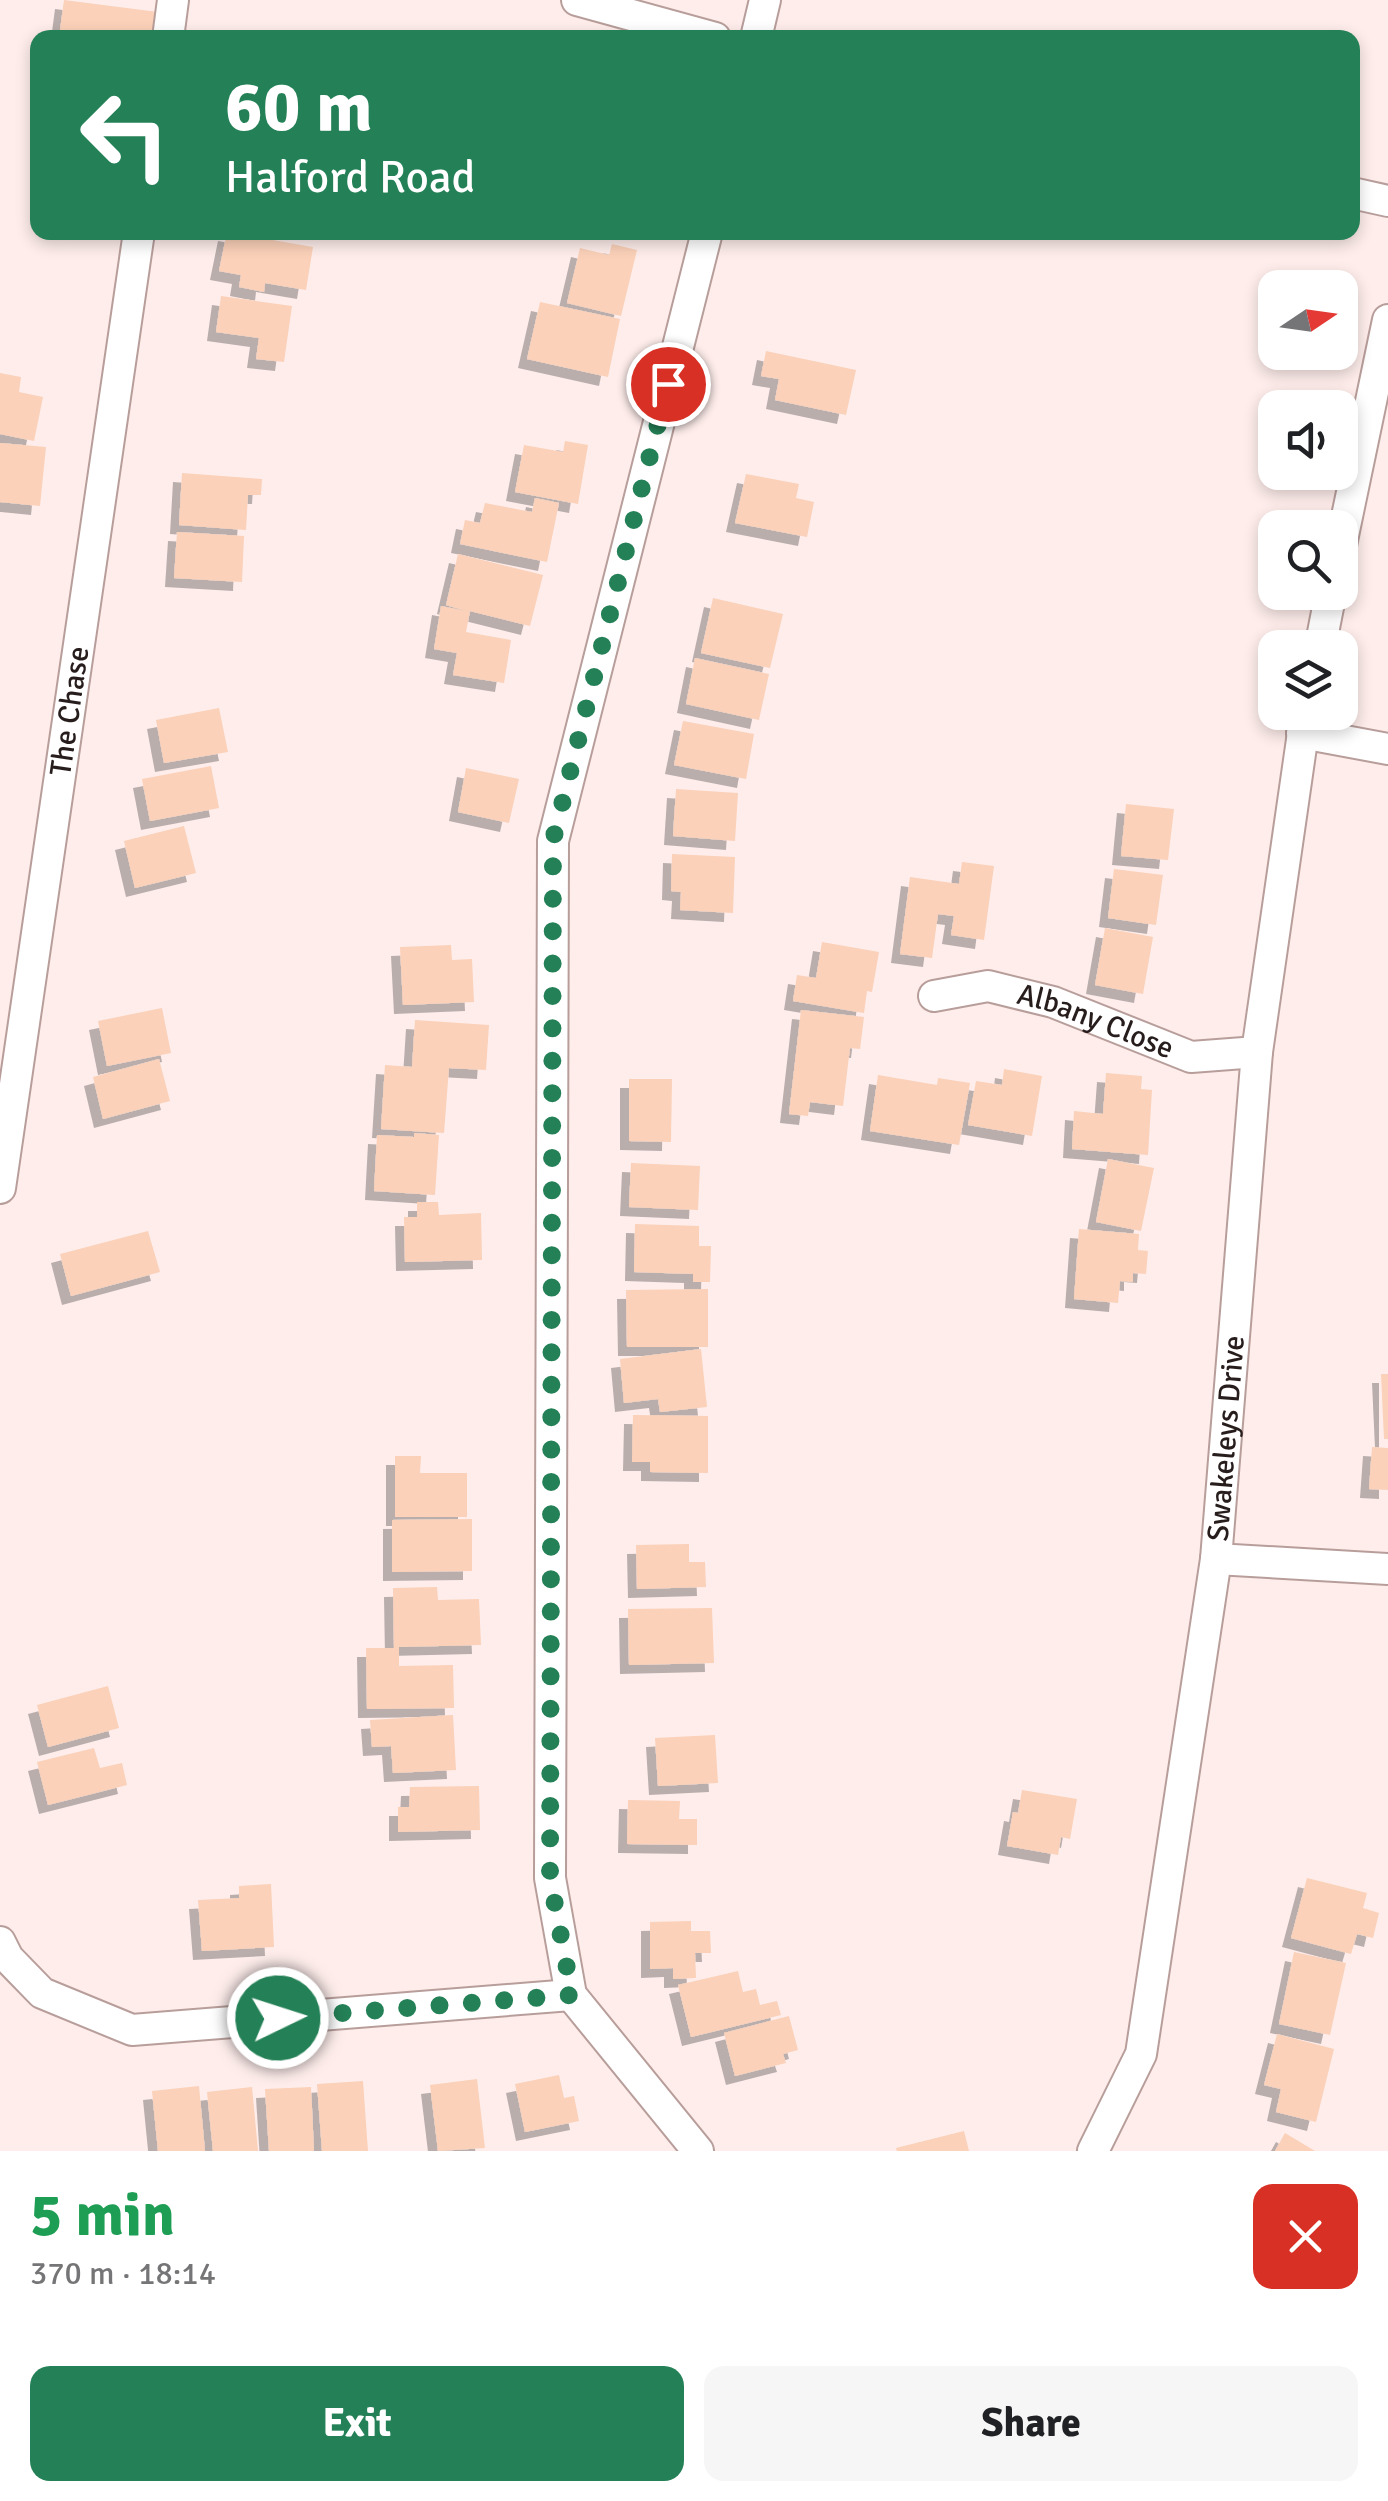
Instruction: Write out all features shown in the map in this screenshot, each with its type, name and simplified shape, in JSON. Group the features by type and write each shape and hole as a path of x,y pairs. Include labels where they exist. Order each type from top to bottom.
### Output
{"street":[{"path":"169,30 173,0"},
{"path":"577,0 686,30"},
{"path":"758,30 764,0"},
{"path":"1360,195 1388,201"},
{"name":"The Chase","path":"0,1188 139,240"},
{"path":"698,2151 572,1995 550,1878 553,840 705,240"},
{"path":"1348,510 1388,320"},
{"name":"Swakeleys Drive","path":"1093,2151 1141,2054 1216,1560 1257,1052 1303,730"},
{"path":"1327,730 1388,749"},
{"name":"Albany Close","path":"934,996 988,986 1053,1002 1191,1056 1257,1052"},
{"path":"1216,1560 1388,1569"},
{"path":"0,1942 8,1958 42,1993 132,2030 572,1995"}],"building":[{"path":"64,0 158,12 155,30 60,30"},
{"path":"225,240 273,240 313,247 306,290 265,283 264,292 239,287 241,275 219,271"},
{"path":"612,244 637,250 621,316 567,303 580,248 609,255"},
{"path":"221,296 292,306 284,362 256,359 259,338 216,332"},
{"path":"540,302 620,319 608,377 527,359"},
{"path":"766,351 856,370 846,415 775,400 779,379 761,376"},
{"path":"0,373 21,377 19,392 43,397 34,441 0,434"},
{"path":"565,441 588,445 578,504 515,492 524,445 563,452"},
{"path":"0,443 46,447 40,506 0,502"},
{"path":"182,473 262,479 261,495 248,495 246,530 179,525"},
{"path":"746,474 799,484 796,498 814,502 807,537 735,523"},
{"path":"535,498 559,503 547,562 460,544 465,520 480,523 485,503 532,512"},
{"path":"177,532 244,536 242,582 174,578"},
{"path":"458,554 543,575 530,626 470,611 466,632 511,640 504,683 453,675 457,653 434,649 441,606 466,611 446,605"},
{"path":"713,598 783,614 770,668 701,653"},
{"path":"695,658 769,674 759,720 686,704"},
{"path":"219,708 228,752 164,763 156,720"},
{"path":"683,721 754,734 746,779 674,765"},
{"path":"211,766 219,808 150,821 142,779"},
{"path":"466,768 519,779 509,823 458,812"},
{"path":"676,789 738,793 735,841 673,836"},
{"path":"1126,804 1174,809 1168,860 1121,856"},
{"path":"184,826 196,873 135,888 124,841"},
{"path":"672,854 735,857 733,913 680,910 681,892 671,891"},
{"path":"962,862 994,866 984,940 951,935 954,916 938,914 932,958 900,954 910,877 959,884"},
{"path":"1114,869 1163,875 1156,925 1108,918"},
{"path":"1105,928 1153,937 1143,994 1095,985"},
{"path":"822,942 879,952 864,1013 793,1001 797,975 816,978"},
{"path":"451,945 452,960 472,959 474,1002 403,1005 400,947"},
{"path":"162,1008 171,1053 107,1066 98,1021"},
{"path":"801,1010 864,1017 860,1049 850,1048 843,1106 810,1102 808,1116 789,1114"},
{"path":"415,1020 489,1025 486,1070 449,1068 444,1133 381,1129 385,1065 412,1067"},
{"path":"159,1059 170,1101 103,1119 93,1077"},
{"path":"1004,1069 1042,1076 1032,1136 968,1125 976,1081 1002,1085"},
{"path":"1106,1073 1142,1076 1141,1089 1152,1090 1148,1155 1072,1149 1074,1111 1103,1114"},
{"path":"878,1075 937,1085 938,1078 970,1083 959,1145 870,1131"},
{"path":"629,1079 672,1079 671,1142 629,1141"},
{"path":"414,1133 439,1135 435,1195 374,1191 377,1135 414,1137"},
{"path":"1108,1159 1154,1168 1141,1231 1096,1222"},
{"path":"631,1163 700,1166 698,1210 629,1207"},
{"path":"417,1202 438,1202 439,1215 481,1213 482,1260 405,1262 404,1217 417,1217"},
{"path":"635,1224 699,1226 699,1246 711,1246 710,1282 693,1282 693,1274 634,1272"},
{"path":"1079,1229 1139,1234 1138,1250 1148,1251 1146,1274 1133,1273 1133,1282 1120,1281 1118,1303 1074,1299"},
{"path":"148,1231 160,1272 71,1296 60,1254"},
{"path":"708,1289 708,1347 627,1347 626,1290"},
{"path":"701,1349 707,1407 660,1412 658,1399 624,1403 620,1359"},
{"path":"1381,1374 1388,1374 1388,1439 1384,1439"},
{"path":"633,1415 708,1416 708,1473 650,1472 650,1462 632,1462"},
{"path":"1372,1447 1388,1448 1388,1490 1369,1489"},
{"path":"395,1456 421,1456 420,1473 467,1473 467,1517 395,1517"},
{"path":"472,1519 472,1571 392,1572 392,1520"},
{"path":"689,1544 689,1562 705,1562 706,1587 637,1589 636,1545"},
{"path":"437,1587 438,1600 479,1599 481,1645 399,1647 399,1666 453,1665 454,1708 367,1709 366,1648 394,1648 393,1588"},
{"path":"712,1608 714,1663 629,1665 628,1609"},
{"path":"108,1686 119,1728 48,1747 37,1705"},
{"path":"453,1715 456,1770 393,1773 391,1746 372,1747 370,1720"},
{"path":"715,1735 718,1783 658,1786 655,1738"},
{"path":"94,1748 100,1768 122,1763 127,1785 48,1805 37,1762"},
{"path":"479,1786 480,1830 398,1832 398,1807 409,1807 410,1787"},
{"path":"1022,1790 1077,1799 1070,1839 1061,1837 1058,1855 1007,1846 1013,1812 1018,1813"},
{"path":"628,1800 680,1801 679,1819 697,1819 697,1845 627,1844"},
{"path":"1307,1878 1367,1893 1363,1908 1379,1913 1373,1938 1357,1934 1351,1954 1291,1938"},
{"path":"271,1884 274,1947 202,1951 198,1900 239,1898 239,1886"},
{"path":"691,1921 691,1931 710,1931 711,1953 695,1953 696,1978 673,1979 673,1968 650,1969 650,1922"},
{"path":"1294,1952 1346,1963 1330,2035 1279,2024"},
{"path":"738,1971 743,1992 756,1989 760,2005 777,2001 781,2015 691,2037 678,1985"},
{"path":"789,2016 798,2050 783,2054 786,2063 735,2076 724,2033"},
{"path":"1277,2034 1334,2049 1316,2122 1276,2112 1281,2089 1264,2085"},
{"path":"559,2075 564,2098 574,2096 579,2121 525,2132 515,2084"},
{"path":"477,2079 485,2148 438,2151 430,2085"},
{"path":"363,2081 368,2151 322,2151 317,2084"},
{"path":"199,2086 205,2151 158,2151 152,2091"},
{"path":"252,2087 258,2151 213,2151 207,2092"},
{"path":"311,2087 314,2151 269,2151 265,2089"},
{"path":"964,2131 969,2151 896,2148"},
{"path":"1285,2133 1315,2151 1275,2151"}],"route":[{"path":"278,2018 572,1995 550,1878 553,840 668,384"}]}
